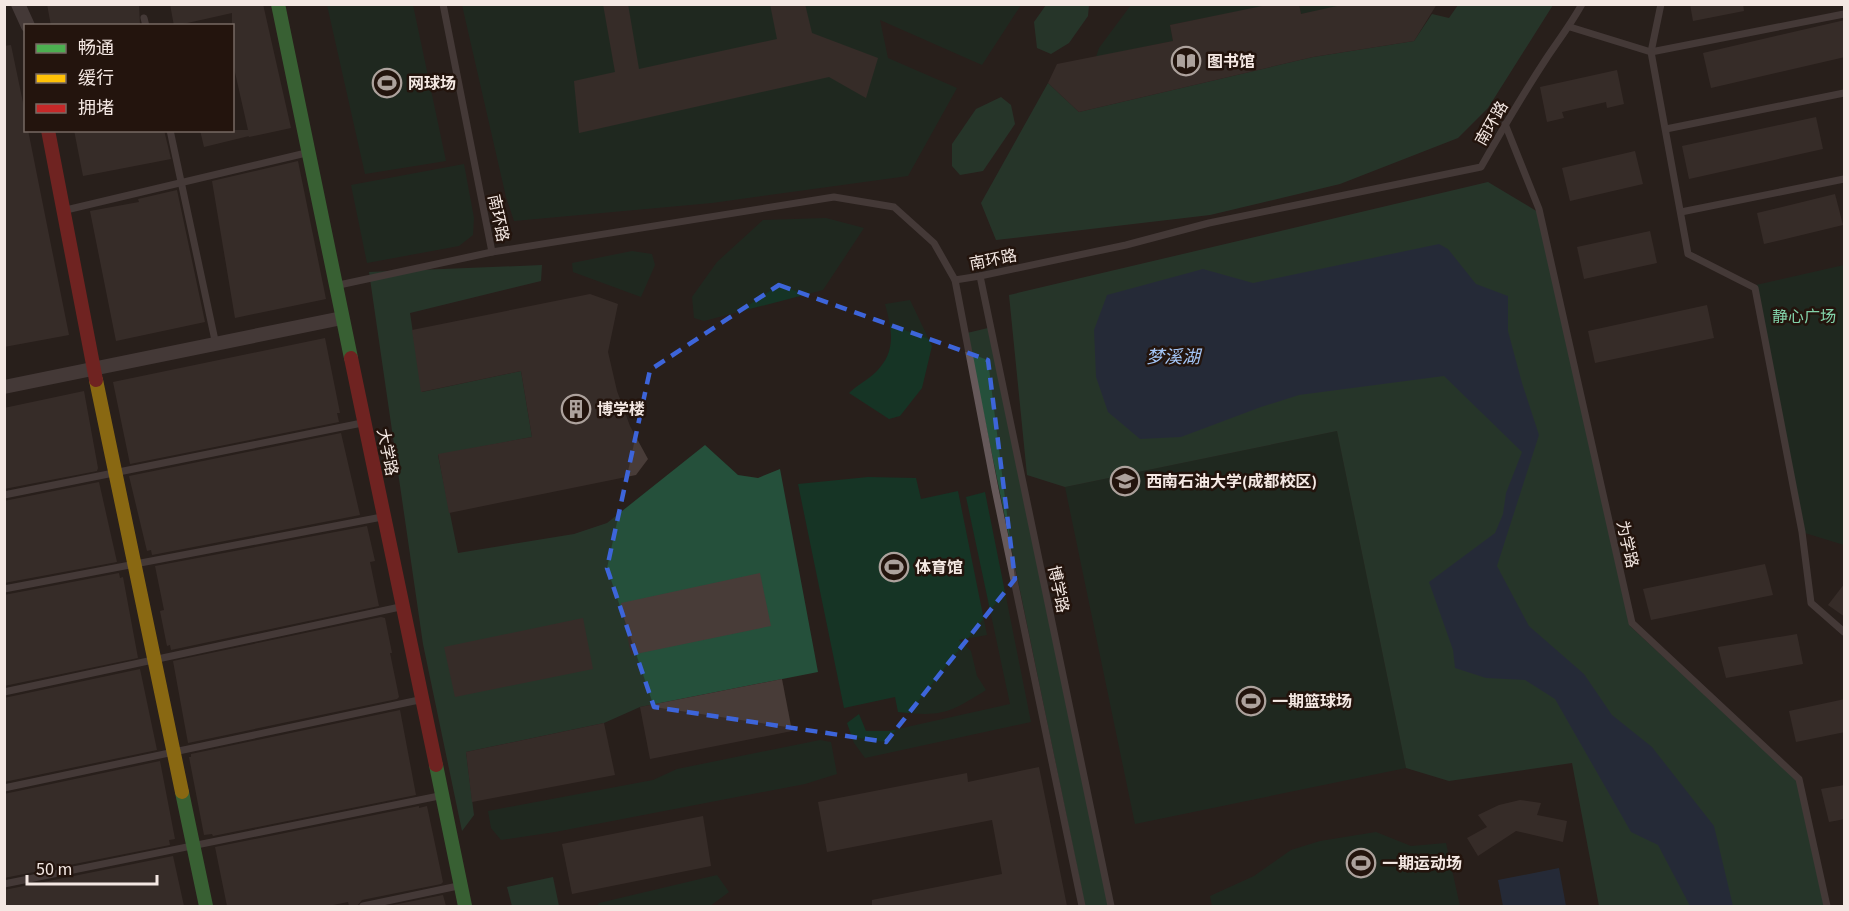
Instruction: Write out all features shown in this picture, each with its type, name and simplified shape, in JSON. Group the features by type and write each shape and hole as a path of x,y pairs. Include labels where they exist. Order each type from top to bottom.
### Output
{"street":[{"path":"18,4 26,24"},
{"name":"大学路","path":"278,4 465,906"},
{"path":"48,132 93,368 206,906"},
{"path":"4,387 342,318"}],"lane":[{"name":"南环路","path":"442,4 492,252 834,197 894,207 934,243 955,280 1126,245 1209,223 1481,167 1505,124 1570,27 1582,4"},
{"path":"1661,4 1651,52 1688,254 1755,288 1802,532 1810,603 1845,632"},
{"path":"1570,27 1651,52 1845,14"},
{"path":"1666,129 1845,93"},
{"name":"为学路","path":"1505,124 1539,209 1632,623 1799,779 1827,906"},
{"path":"170,132 216,345"},
{"path":"63,210 309,153"},
{"path":"1681,212 1845,179"},
{"path":"336,286 492,252"},
{"name":"博学路","path":"980,276 1111,906"},
{"path":"955,280 995,489 1082,906"},
{"path":"4,495 364,422"},
{"path":"4,589 384,516"},
{"path":"4,692 403,606"},
{"path":"4,788 422,699"},
{"path":"4,884 442,795"},
{"path":"363,906 460,885"}],"highlighted area":[{"path":"779,285 988,360 1015,579 886,742 654,707 607,568 650,370"}],"green space":[{"path":"1299,4 1346,5 1301,14"},
{"name":"网球场","path":"327,5 413,5 446,161 365,174"},
{"path":"462,5 1021,5 982,65 880,20 888,58 957,88 908,176 712,203 514,221 506,197"},
{"path":"1046,5 1089,5 1088,16 1069,43 1051,54 1037,48 1034,22"},
{"path":"1131,5 1272,5 1170,25 1173,41 1096,57 1099,48"},
{"path":"1458,5 1553,5 1488,108 1458,138 1340,184 1210,215 996,240 981,203 1048,83 1079,112 1313,57 1414,41 1432,14 1449,18"},
{"path":"1001,97 1011,105 1015,124 983,171 960,175 952,166 952,144 976,109"},
{"path":"464,164 474,218 473,235 459,246 367,263 351,185"},
{"path":"1488,182 1538,212 1630,626 1798,781 1824,906 1599,906 1572,763 1449,781 1406,768 1337,431 1065,487 1027,475 1009,295"},
{"path":"826,218 864,228 823,290 704,321 694,318 692,297 717,262 763,220"},
{"path":"632,251 652,254 655,265 641,297 573,272 572,263"},
{"path":"542,265 541,281 410,313 422,392 521,371 532,437 438,455 458,553 574,534 607,523 705,445 738,475 758,478 780,469 818,672 640,707 604,723 466,752 474,815 462,831 423,644 369,272"},
{"name":"静心广场","path":"1844,265 1844,545 1805,533 1756,285"},
{"path":"910,300 932,346 922,388 900,416 889,419 849,393 876,372 887,356 891,331 885,304"},
{"path":"988,328 1109,906 1085,906 967,333"},
{"path":"1337,431 1406,768 1135,824 1065,487"},
{"name":"体育馆","path":"868,477 916,478 921,499 958,491 987,635 959,640 971,651 977,676 986,690 945,712 926,714 898,712 895,697 844,708 798,484"},
{"path":"985,492 1031,722 865,758 854,743 847,723 859,714 866,731 889,731 1010,704 966,497"},
{"path":"820,740 831,742 837,774 805,784 555,832 501,840 491,828 488,811 653,780 677,769"},
{"name":"一期运动场","path":"1376,832 1411,846 1446,843 1460,906 1212,906 1210,896 1254,876 1291,850 1320,841"},
{"path":"717,875 729,892 710,906 597,906 599,903"},
{"path":"553,877 559,906 512,906 507,887"}],"water":[{"name":"梦溪湖","path":"1439,244 1448,249 1476,284 1508,296 1508,331 1539,435 1497,566 1529,626 1584,674 1612,715 1652,747 1714,826 1733,906 1690,906 1658,845 1631,832 1555,699 1525,680 1486,678 1455,668 1453,650 1429,582 1495,533 1503,514 1506,493 1522,452 1444,376 1299,395 1181,437 1140,439 1108,412 1096,377 1094,330 1107,295 1203,269 1253,283"},
{"path":"1559,868 1566,906 1503,906 1498,880"}],"building":[{"path":"47,4 139,4 140,24 51,24"},
{"path":"170,4 263,4 291,128 204,147 200,132 248,130 234,68 232,13 174,24"},
{"path":"603,4 628,4 639,69 777,39 770,4 805,4 812,33 878,58 866,98 829,77 579,133 574,81 615,72"},
{"name":"图书馆","path":"1272,4 1299,4 1301,14 1346,4 1437,4 1414,41 1313,57 1079,112 1048,83 1057,64 1173,41 1170,25"},
{"path":"1690,4 1743,4 1744,11 1693,21"},
{"path":"1845,20 1845,57 1711,88 1703,53"},
{"path":"11,45 24,107 24,132 28,132 69,335 4,347 4,46"},
{"path":"1617,70 1624,104 1607,108 1606,102 1562,112 1564,118 1547,122 1540,87"},
{"path":"1816,117 1823,149 1689,179 1682,146"},
{"path":"74,132 164,132 171,159 83,176"},
{"path":"1635,151 1643,184 1570,201 1562,168"},
{"path":"298,161 326,299 235,318 212,181"},
{"path":"177,190 205,322 116,341 90,211 139,202 138,199"},
{"path":"1835,194 1843,225 1764,244 1757,213"},
{"path":"1650,231 1657,263 1584,279 1577,247"},
{"name":"博学楼","path":"590,294 618,304 608,352 617,391 630,426 648,459 636,475 449,513 438,454 532,437 521,371 421,392 412,330"},
{"path":"1707,305 1714,338 1595,363 1588,331"},
{"path":"325,338 340,413 337,413 339,422 130,464 113,382"},
{"path":"84,391 97,471 4,489 4,408"},
{"path":"341,433 360,515 152,555 151,550 147,551 129,476"},
{"path":"99,482 117,562 4,583 4,501"},
{"path":"367,526 375,561 370,562 379,606 171,650 170,645 167,646 160,611 164,610 155,566"},
{"path":"1765,564 1773,595 1651,620 1643,589"},
{"path":"119,573 120,578 123,577 138,658 4,686 4,595"},
{"path":"760,573 771,626 631,655 621,603"},
{"path":"1845,583 1845,617 1828,605"},
{"path":"385,618 392,653 390,653 399,697 397,699 188,743 173,661"},
{"path":"583,618 593,669 455,697 444,647"},
{"path":"1797,634 1803,664 1726,678 1718,647"},
{"path":"140,669 157,750 4,782 4,698"},
{"path":"782,679 792,731 650,759 640,707"},
{"path":"1845,699 1845,732 1796,742 1789,711"},
{"path":"400,710 416,795 213,836 212,834 204,835 189,757 191,754"},
{"path":"604,723 615,775 472,802 466,752"},
{"path":"160,761 175,839 169,840 170,845 4,878 4,794"},
{"path":"1039,767 1067,906 872,906 872,900 1002,874 992,820 827,852 818,802 967,773 968,782"},
{"path":"1845,785 1845,819 1829,822 1821,789"},
{"path":"1520,800 1541,803 1537,815 1567,821 1563,842 1516,831 1478,856 1467,838 1487,827 1478,815 1499,805"},
{"path":"419,806 419,808 427,806 443,882 441,884 362,900 357,906 349,906 348,902 328,906 227,906 215,847"},
{"path":"703,816 711,866 572,894 562,844"},
{"path":"173,856 184,906 4,906 4,890"},
{"path":"443,895 446,906 388,906"}],"traffic: fast":[{"path":"278,4 351,358"},
{"path":"436,765 465,906"},
{"path":"182,792 206,906"}],"traffic: slow":[{"path":"96,380 182,792"}],"traffic: jam":[{"path":"48,132 96,380"},
{"path":"351,358 436,765"}],"place":[{"name":"图书馆","path":"1186,61"},
{"name":"网球场","path":"387,83"},
{"name":"博学楼","path":"576,409"},
{"name":"西南石油大学(成都校区)","path":"1125,481"},
{"name":"体育馆","path":"894,567"},
{"name":"一期篮球场","path":"1251,701"},
{"name":"一期运动场","path":"1361,863"}]}
